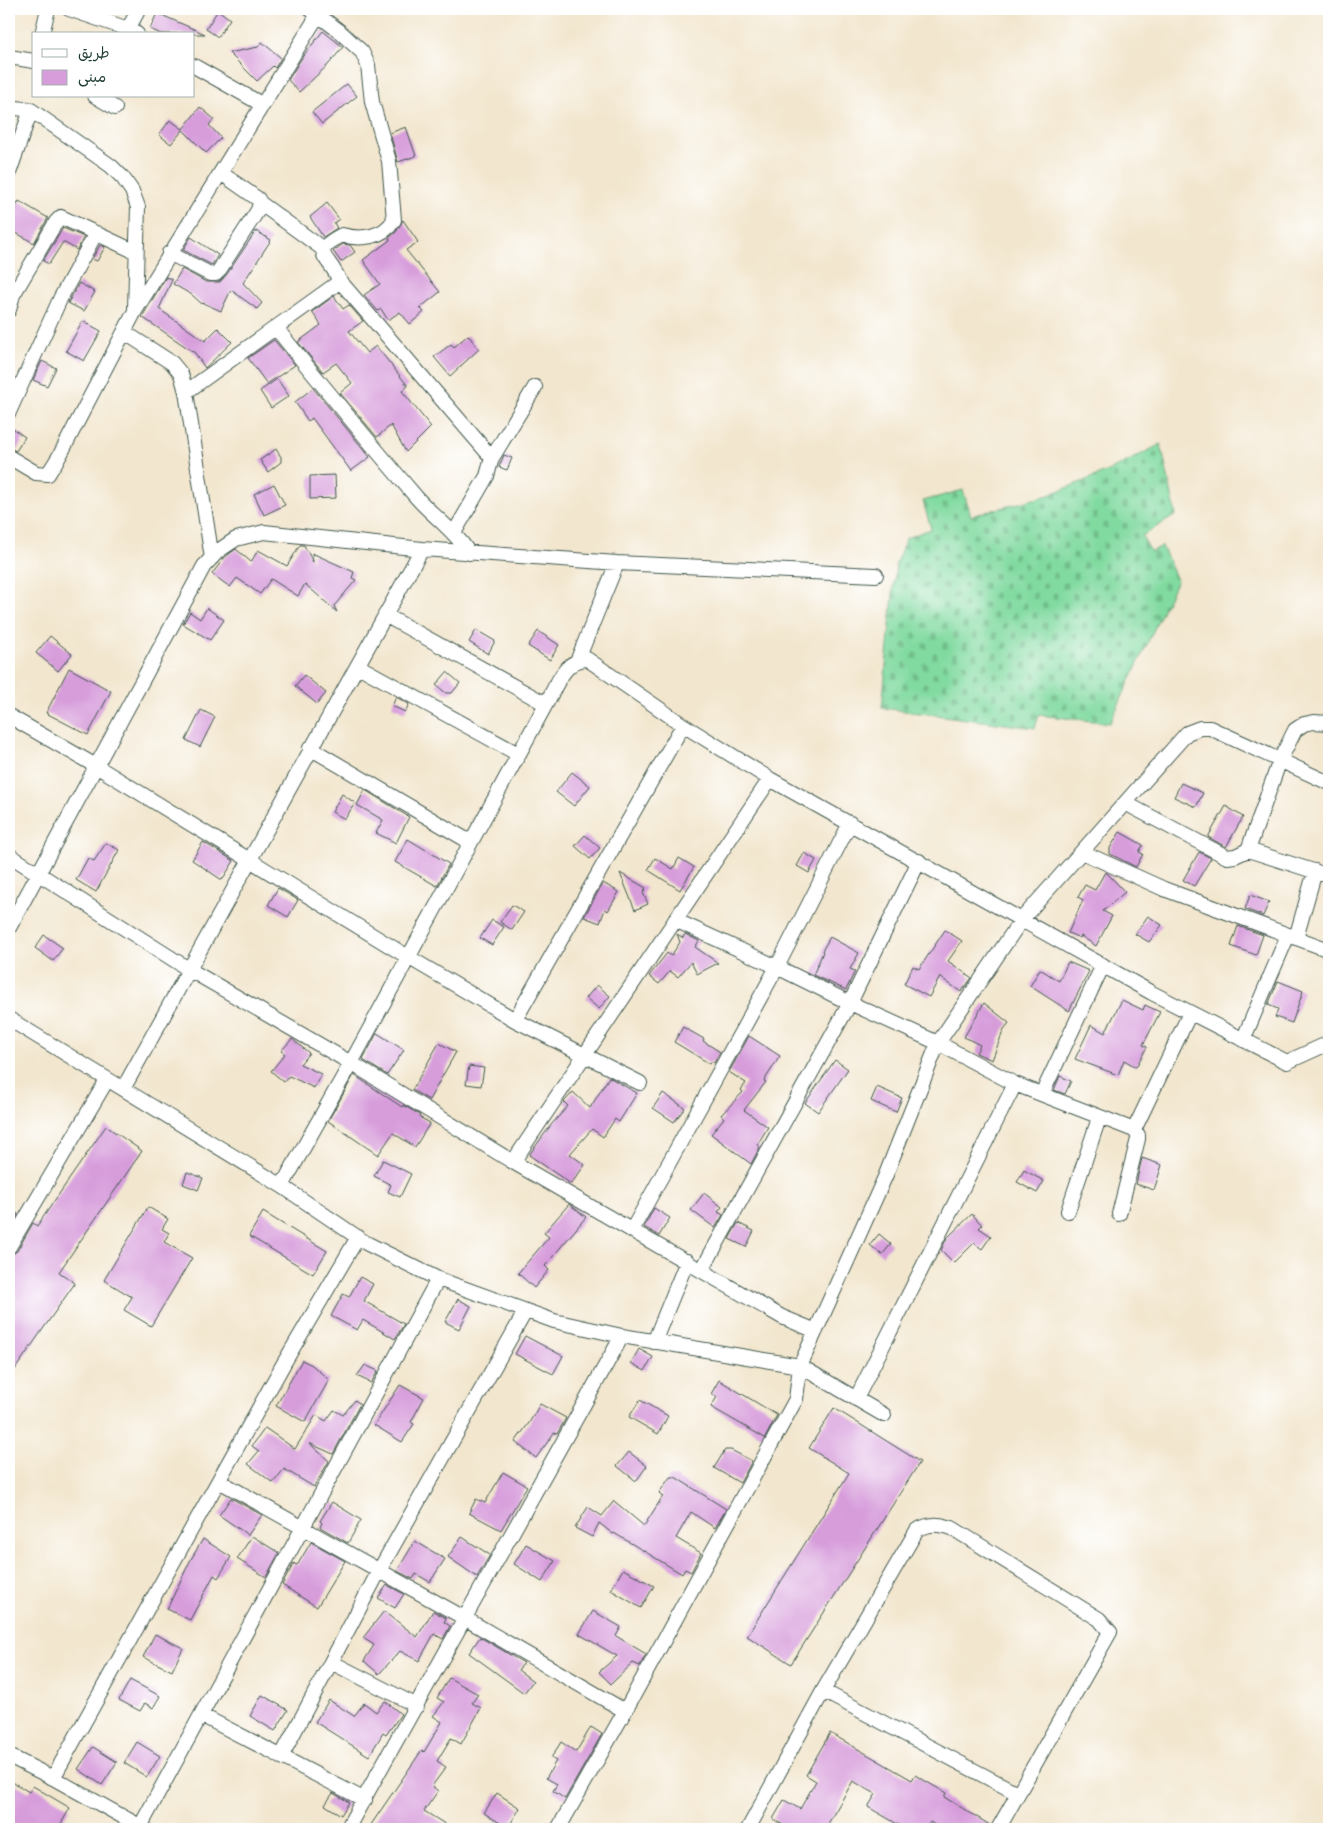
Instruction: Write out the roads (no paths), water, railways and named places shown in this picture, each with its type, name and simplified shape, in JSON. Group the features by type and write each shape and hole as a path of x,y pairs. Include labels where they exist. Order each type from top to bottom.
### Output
{"street":[{"path":"42,32 48,9"},
{"path":"69,9 133,31 139,9"},
{"path":"9,457 36,473 48,474 60,456 135,311 169,253 263,105 314,12 362,52 368,65 372,102 390,161 394,214 394,220 389,227 370,237 353,238 342,235 328,242 323,249 323,256 339,280 492,458"},
{"path":"9,57 32,61"},
{"path":"195,67 263,105"},
{"path":"98,98 115,108"},
{"path":"9,108 31,110 104,161 123,178 132,191 138,207 135,311"},
{"path":"9,173 31,110"},
{"path":"221,173 258,198 260,203 323,249"},
{"path":"169,253 210,274 216,274 258,210 260,203"},
{"path":"9,310 13,294 61,217 136,252"},
{"path":"9,412 61,296 96,233"},
{"path":"186,392 336,285 339,280"},
{"path":"276,328 425,507 454,533 469,553"},
{"path":"124,332 172,363 181,374 186,392 212,558"},
{"path":"454,533 487,476 492,458 535,387"},
{"path":"9,928 204,566 218,551 236,539 264,532 469,553 617,563 876,575"},
{"path":"123,1089 190,970 310,748 358,666 422,549"},
{"path":"578,659 617,563"},
{"path":"385,615 546,704"},
{"path":"282,1186 546,704 569,665 578,659 587,659 683,725 770,779 1190,1013 1287,1062 1329,1043"},
{"path":"358,666 518,754"},
{"path":"9,716 96,766 408,957 515,1020 640,1084"},
{"path":"1125,803 1228,856 1242,854 1248,850 1280,760 1295,730 1304,724 1314,722 1329,723"},
{"path":"515,1020 683,725"},
{"path":"558,1829 796,1399 800,1366 885,1177 938,1043 1022,919 1187,733 1200,728 1210,728 1329,783"},
{"path":"310,748 470,842"},
{"path":"513,1162 770,779"},
{"path":"632,1230 776,967 850,823"},
{"path":"1248,850 1329,876"},
{"path":"1082,852 1164,889 1329,950"},
{"path":"9,855 190,970 350,1063 513,1162 782,1316 816,1331"},
{"path":"702,1270 850,1003 919,861"},
{"path":"1243,1040 1292,936 1315,871"},
{"path":"676,920 938,1043 1015,1084 1134,1130 1138,1135 1138,1139 1119,1214"},
{"path":"1042,1094 1103,965"},
{"path":"1134,1130 1190,1013"},
{"path":"9,1019 282,1186 358,1237 438,1280 554,1322 654,1342 800,1366 884,1415"},
{"path":"9,1247 107,1080"},
{"path":"856,1399 1015,1084"},
{"path":"1068,1211 1099,1118"},
{"path":"53,1778 284,1363 358,1237"},
{"path":"654,1342 687,1261"},
{"path":"9,1756 143,1828 201,1715 438,1280"},
{"path":"281,1757 379,1571 526,1312"},
{"path":"347,1829 466,1619 622,1336"},
{"path":"218,1481 466,1619 625,1711"},
{"path":"748,1829 823,1691 916,1530 928,1524 939,1524 952,1528 1099,1619 1110,1632 998,1829"},
{"path":"331,1662 417,1706"},
{"path":"823,1691 1018,1794"},
{"path":"201,1715 365,1800"}]}
